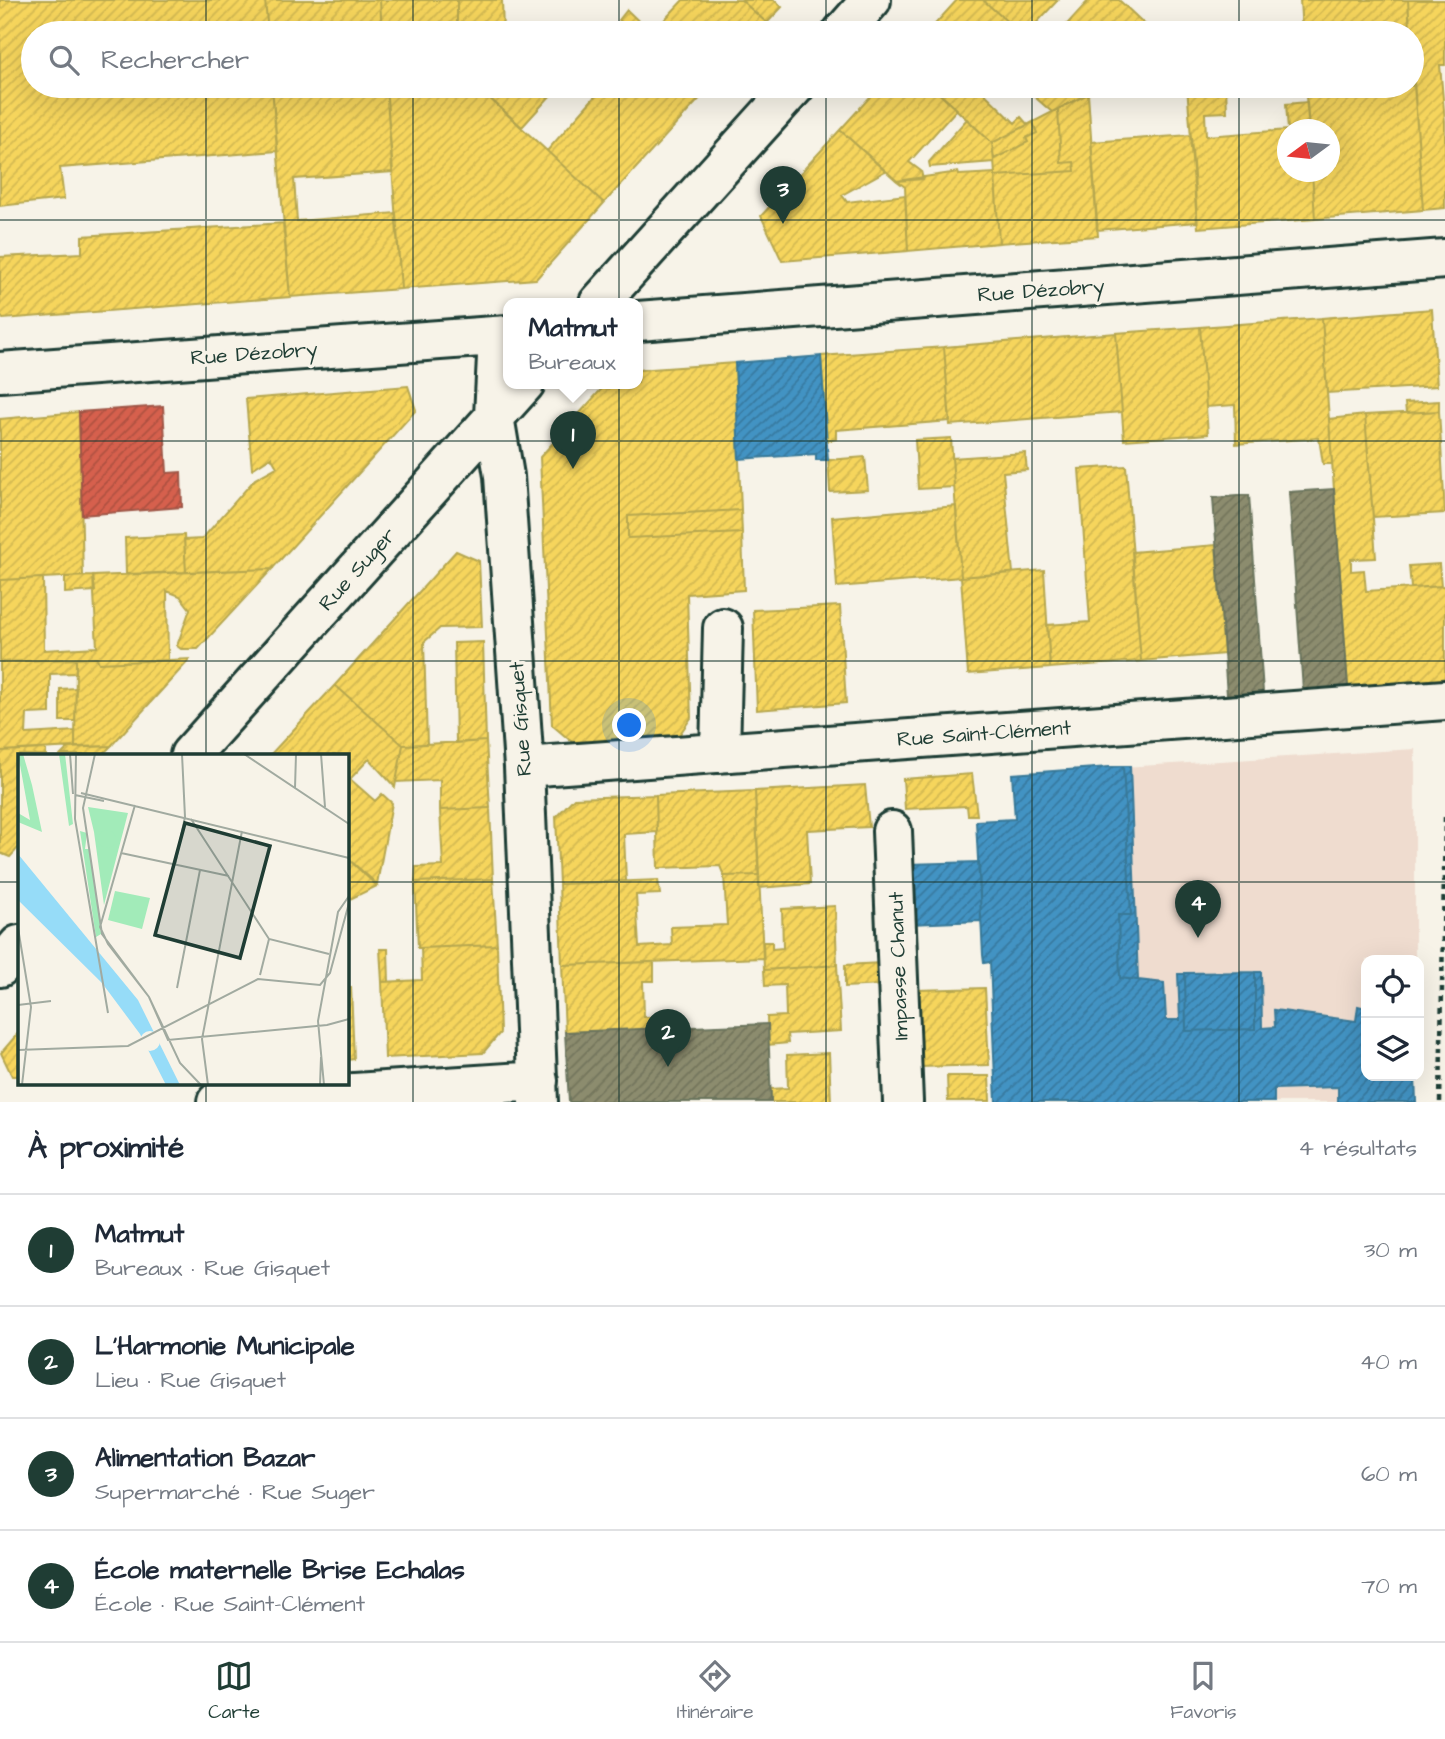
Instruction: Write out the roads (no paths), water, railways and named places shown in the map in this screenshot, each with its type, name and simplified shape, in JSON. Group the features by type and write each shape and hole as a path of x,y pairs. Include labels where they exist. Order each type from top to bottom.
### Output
{"street":[{"path":"853,21 871,0"},
{"path":"603,298 784,98"},
{"name":"Rue Dézobry","path":"643,321 1445,259"},
{"name":"Rue Dézobry","path":"0,372 503,336"},
{"name":"Rue Gisquet","path":"503,336 494,416 504,476 524,767 538,1091"},
{"name":"Rue Suger","path":"191,754 519,389"},
{"path":"720,753 723,628"},
{"name":"Rue Saint-Clément","path":"524,767 1445,700"},
{"name":"Impasse Chanut","path":"892,831 902,1102"},
{"path":"0,967 18,946"},
{"path":"216,1102 538,1091"}],"place":[{"name":"Alimentation Bazar","path":"783,224"},
{"name":"Matmut","path":"573,469"},
{"name":"École maternelle Brise Echalas","path":"1198,938"},
{"name":"L'Harmonie Municipale","path":"668,1067"}]}
